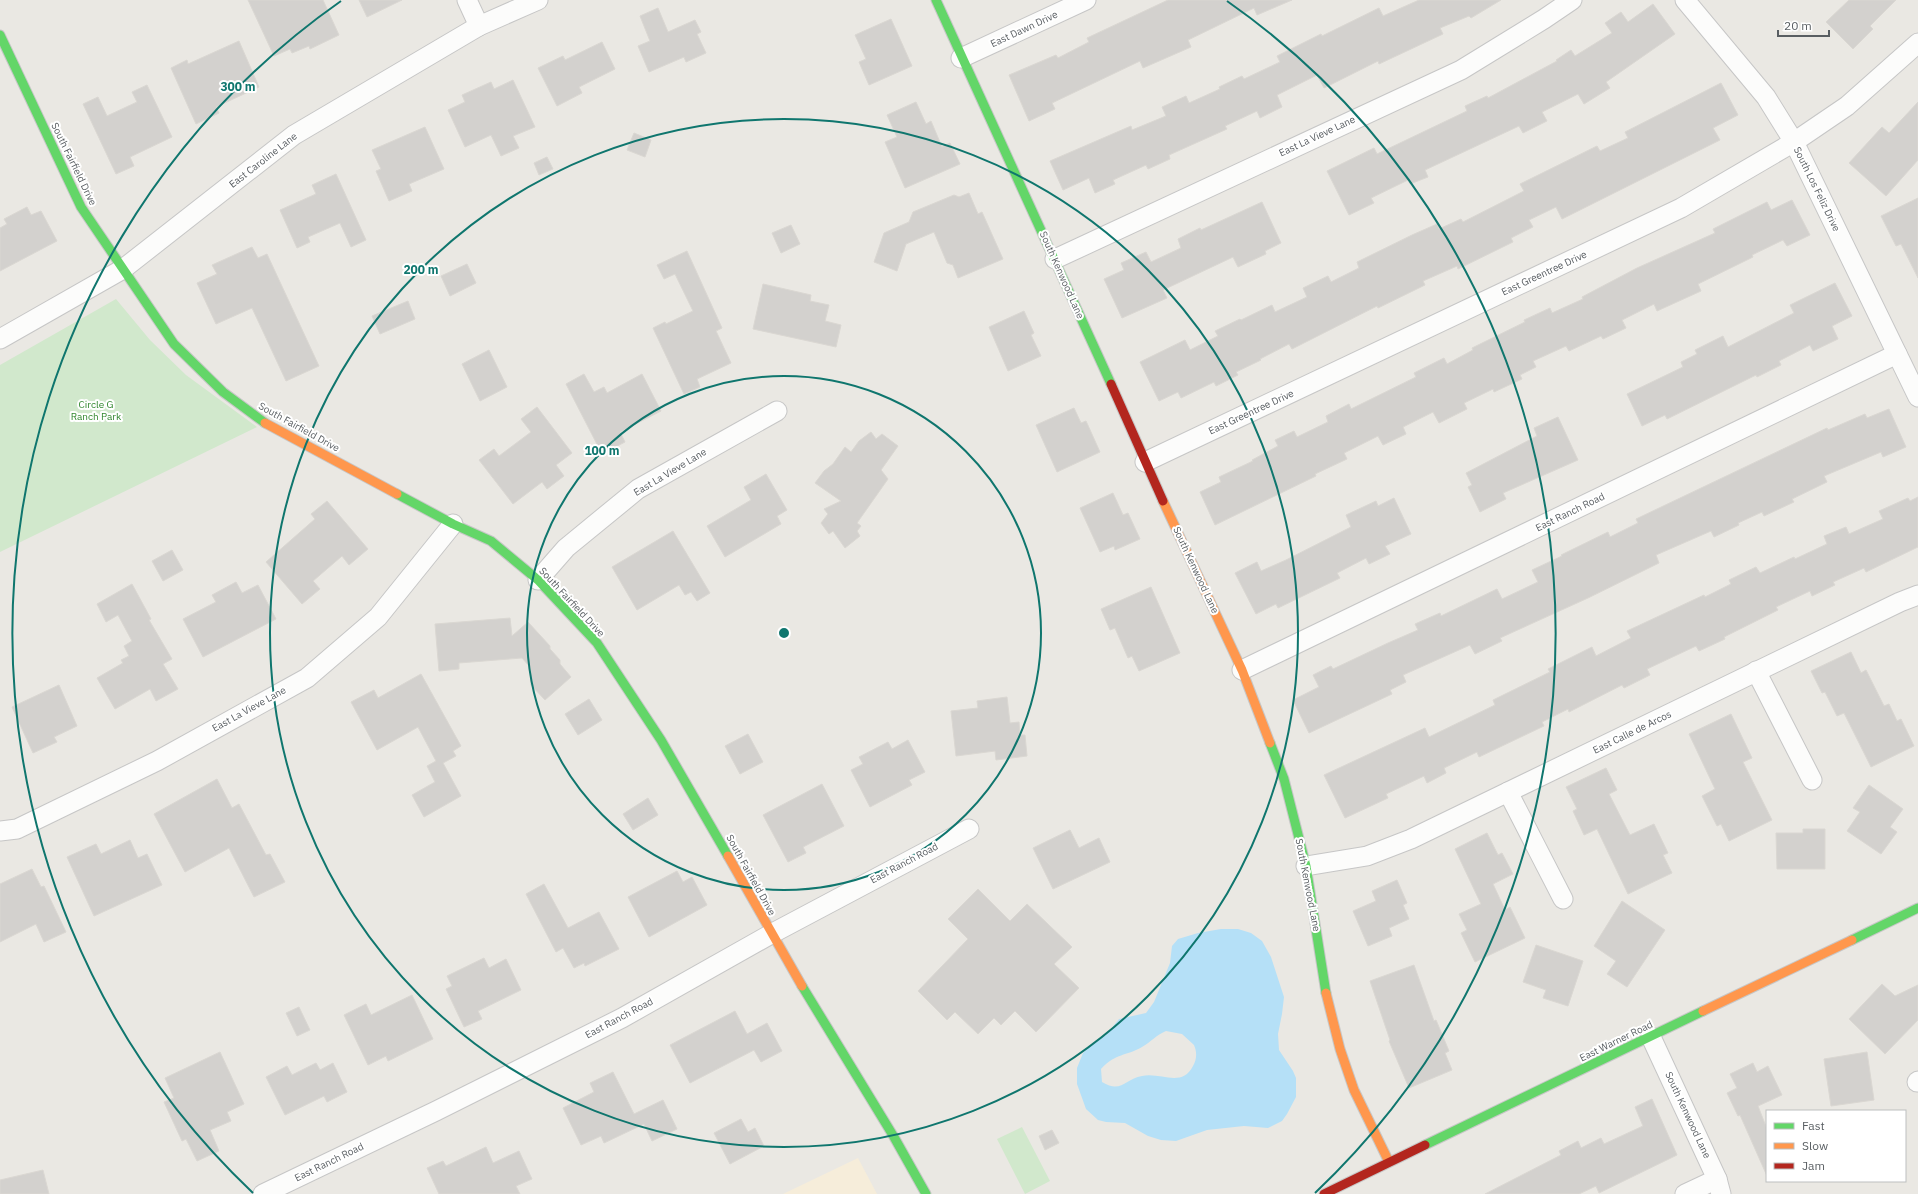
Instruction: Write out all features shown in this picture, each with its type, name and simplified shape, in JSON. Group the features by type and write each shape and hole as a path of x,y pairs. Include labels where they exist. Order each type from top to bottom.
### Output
{"street":[{"path":"467,0 479,26"},
{"name":"East Caroline Lane","path":"0,339 123,269 294,135 479,26 538,0"},
{"name":"South Kenwood Lane","path":"936,0 961,58 1055,259 1145,462 1242,670 1284,779 1306,866 1326,992 1340,1049 1354,1090 1389,1162"},
{"name":"East Dawn Drive","path":"961,58 1086,0"},
{"name":"East La Vieve Lane","path":"1055,259 1461,70 1572,0"},
{"name":"South Los Feliz Drive","path":"1685,0 1766,97 1794,142 1918,397"},
{"name":"South Fairfield Drive","path":"0,35 81,207 174,344 223,392 259,420 453,524 491,541 538,580 597,643 648,719 703,811 771,934 873,1106 894,1137 926,1194"},
{"name":"East Greentree Drive","path":"1145,462 1681,208 1794,142 1848,106 1918,43"},
{"name":"East Ranch Road","path":"1242,670 1897,354"},
{"name":"East La Vieve Lane","path":"538,580 566,548 638,489 776,411"},
{"name":"East La Vieve Lane","path":"0,831 17,829 157,761 307,678 378,617 453,524"},
{"name":"East Calle de Arcos","path":"1306,866 1367,856 1411,839 1756,671 1900,602 1918,595"},
{"path":"1756,671 1812,780"},
{"path":"1508,792 1563,899"},
{"name":"East Ranch Road","path":"263,1194 436,1111 622,1018 771,934 969,829"},
{"name":"East Warner Road","path":"1324,1194 1918,908"},
{"name":"South Kenwood Lane","path":"1651,1037 1719,1186"},
{"path":"1685,1194 1719,1186"}],"shaded area":[{"path":"858,1158 877,1194 783,1194"}],"green space":[{"name":"Circle G Ranch Park","path":"116,299 150,340 186,375 257,427 0,552 0,365"},
{"path":"1022,1127 1050,1181 1025,1194 997,1139"}],"water":[{"path":"1221,929 1238,929 1251,933 1262,941 1271,957 1284,997 1278,1034 1279,1050 1296,1078 1296,1097 1287,1114 1282,1121 1268,1128 1244,1126 1207,1130 1176,1141 1161,1140 1148,1136 1125,1123 1098,1120 1086,1109 1077,1084 1077,1068 1083,1053 1106,1035 1119,1019 1146,1013 1154,1002 1170,963 1172,946 1178,939 1198,933","holes":["1166,1031 1182,1034 1194,1045 1196,1050 1195,1061 1188,1073 1177,1078 1149,1075 1142,1076 1123,1085 1114,1087 1102,1082 1101,1069 1112,1060 1142,1047 1159,1034"]}],"building":[{"path":"248,0 323,0 339,35 310,49 309,46 292,53 290,49 274,56"},
{"path":"359,0 402,0 367,17"},
{"path":"1168,0 1292,0 1257,15 1254,8 1188,40 1191,47 1143,68 1140,61 1052,103 1055,109 1029,121 1009,75 1056,55 1058,58 1089,42 1087,38"},
{"path":"1419,0 1501,0 1471,18 1469,16 1440,28 1443,34 1379,64 1378,61 1324,88 1317,75 1277,95 1282,107 1260,118 1257,111 1225,126 1227,129 1169,155 1170,159 1148,169 1146,165 1113,180 1115,184 1095,193 1089,178 1063,190 1050,161 1131,126 1132,130 1166,116 1162,107 1186,96 1189,103 1220,89 1219,87 1242,76 1244,79 1280,62 1277,56 1379,8 1383,16"},
{"path":"1849,0 1896,0 1870,26 1873,29 1853,49 1826,22"},
{"path":"1653,4 1675,34 1606,82 1610,88 1584,104 1578,94 1542,112 1547,121 1523,133 1519,126 1425,170 1428,177 1410,184 1408,180 1371,198 1374,203 1349,215 1327,171 1374,148 1377,154 1467,111 1465,106 1487,96 1488,98 1557,61 1556,60 1571,50 1575,56 1612,33 1605,23 1621,12 1628,22"},
{"path":"658,8 668,32 695,20 701,32 697,34 706,53 686,62 684,57 649,72 638,46 650,41 640,16"},
{"path":"891,19 912,66 869,85 859,62 866,59 855,35"},
{"path":"239,41 259,87 216,107 219,113 196,124 171,68 187,60 188,64"},
{"path":"602,42 615,69 579,87 582,93 557,106 538,68 563,56 565,60"},
{"path":"513,80 535,127 513,136 519,148 501,156 491,135 465,147 448,110 465,102 462,95 491,82 494,89"},
{"path":"1721,83 1738,115 1713,128 1720,140 1562,219 1556,207 1529,220 1533,227 1511,238 1513,242 1458,269 1457,266 1423,281 1425,285 1378,308 1377,306 1292,349 1289,344 1236,372 1238,375 1216,386 1214,382 1181,398 1178,392 1159,401 1140,362 1185,340 1190,350 1218,336 1215,331 1240,319 1241,320 1272,305 1275,312 1307,297 1303,288 1328,276 1331,282 1359,268 1357,262 1437,224 1439,229 1461,219 1463,222 1524,191 1520,184 1597,146 1600,151 1628,138 1625,132"},
{"path":"147,85 172,137 130,157 134,166 116,174 83,104 98,97 107,116 137,102 132,92"},
{"path":"916,102 926,124 931,121 942,147 950,143 960,164 905,188 885,142 897,137 887,115"},
{"path":"1918,102 1918,160 1886,196 1849,163 1882,127 1889,133"},
{"path":"425,127 444,169 409,184 412,191 389,201 376,171 381,169 372,150"},
{"path":"634,133 651,140 645,157 627,150"},
{"path":"547,157 553,169 539,175 534,163"},
{"path":"336,174 366,240 351,247 340,223 308,237 310,242 297,248 280,210 316,194 312,185"},
{"path":"969,193 978,214 982,212 1003,259 958,278 953,265 947,263 934,232 906,244 897,271 874,262 884,233 909,222 913,212 954,195 959,197"},
{"path":"1918,198 1918,278 1901,244 1896,246 1881,216"},
{"path":"1792,200 1810,235 1787,246 1783,240 1752,255 1753,257 1698,284 1701,291 1657,311 1654,304 1622,320 1626,328 1603,339 1601,336 1569,351 1566,346 1533,361 1536,367 1520,375 1522,379 1494,392 1493,389 1464,403 1467,409 1439,423 1433,412 1403,427 1406,434 1383,445 1378,436 1344,453 1347,459 1315,474 1316,476 1215,525 1200,492 1221,482 1219,477 1253,461 1252,460 1278,446 1275,440 1294,431 1297,437 1328,422 1326,416 1349,404 1351,409 1416,377 1414,373 1444,358 1447,364 1473,350 1472,348 1525,322 1524,320 1550,308 1552,313 1583,299 1582,297 1637,268 1715,233 1713,229 1767,202 1771,210"},
{"path":"1262,202 1281,243 1265,251 1266,254 1238,267 1233,257 1163,290 1167,298 1122,318 1104,279 1124,270 1121,263 1146,252 1151,262 1181,248 1178,239"},
{"path":"27,207 31,215 41,211 57,241 0,271 0,228 7,224 4,219"},
{"path":"791,225 800,244 781,253 772,233"},
{"path":"252,247 258,258 267,254 319,366 286,381 252,308 216,324 197,283 217,274 212,265"},
{"path":"687,251 722,328 716,331 731,363 697,379 700,387 684,394 653,328 665,322 666,324 693,311 675,274 664,279 657,265"},
{"path":"467,264 476,283 450,296 441,276"},
{"path":"1835,283 1852,316 1832,326 1838,339 1813,351 1810,345 1779,361 1781,365 1757,377 1756,375 1667,419 1665,415 1642,426 1627,394 1683,367 1681,362 1697,354 1695,350 1723,336 1728,347 1794,313 1790,305"},
{"path":"763,284 811,295 810,301 829,305 825,321 841,325 836,347 753,329"},
{"path":"408,301 415,319 380,334 372,316"},
{"path":"1024,311 1034,333 1031,335 1041,356 1008,371 989,327"},
{"path":"489,350 507,387 480,401 462,364"},
{"path":"584,374 594,392 604,387 607,393 642,374 661,411 620,432 625,442 602,454 566,384"},
{"path":"537,407 572,453 556,465 564,476 547,489 542,482 513,504 479,460 494,449 499,456 531,432 521,419"},
{"path":"1074,408 1081,423 1086,421 1100,452 1057,472 1036,425"},
{"path":"1889,409 1906,447 1883,457 1881,452 1824,476 1827,482 1792,499 1794,502 1764,516 1762,512 1738,523 1739,525 1714,537 1711,531 1656,555 1659,563 1588,598 1500,638 1502,641 1475,654 1470,645 1403,675 1406,682 1390,690 1392,694 1309,733 1293,700 1319,687 1313,675 1331,666 1333,669 1418,630 1415,624 1440,613 1441,616 1497,589 1502,599 1538,582 1532,570 1562,556 1561,555 1608,532 1610,537 1638,523 1636,519 1827,428 1828,430 1865,414 1867,418"},
{"path":"1558,417 1578,460 1503,493 1506,499 1480,512 1468,487 1472,485 1466,473 1537,436 1534,428"},
{"path":"871,432 876,439 882,434 898,446 881,470 888,479 857,523 861,526 857,531 860,536 845,548 833,531 829,534 821,523 828,514 824,509 841,501 815,483 824,471 833,464 845,447 851,452 859,441"},
{"path":"766,474 787,510 777,516 781,524 725,557 707,526 751,500 744,487"},
{"path":"1113,493 1123,515 1128,513 1140,539 1115,550 1114,546 1100,552 1080,508"},
{"path":"1918,497 1918,547 1866,572 1864,568 1833,582 1835,585 1812,596 1810,591 1776,607 1778,610 1724,637 1725,639 1699,651 1696,646 1647,669 1650,675 1624,688 1622,685 1569,712 1568,709 1542,722 1544,726 1479,757 1477,752 1444,768 1446,773 1427,783 1424,776 1386,794 1388,798 1345,818 1324,775 1425,728 1429,737 1495,705 1493,700 1550,672 1548,669 1592,647 1596,656 1631,638 1627,631 1731,584 1729,580 1756,567 1760,573 1794,557 1795,559 1827,544 1824,536 1846,527 1849,534 1883,519 1879,511 1908,498 1910,501"},
{"path":"1394,498 1411,534 1385,546 1390,554 1369,564 1366,558 1337,573 1340,578 1278,608 1276,604 1256,614 1235,573 1257,562 1261,571 1286,560 1351,527 1346,515 1376,501 1378,506"},
{"path":"327,501 368,549 349,565 342,556 313,581 320,589 302,604 266,562 315,519 311,514"},
{"path":"673,531 710,593 697,601 691,592 685,595 679,585 637,610 612,567"},
{"path":"172,550 183,570 163,581 152,561"},
{"path":"236,582 242,593 258,585 276,619 203,657 183,619 216,602 212,595"},
{"path":"132,584 151,619 149,620 172,659 163,664 178,689 156,701 150,689 115,709 97,678 123,663 121,660 129,656 124,646 132,641 118,615 106,622 97,604"},
{"path":"1151,587 1180,653 1139,671 1132,656 1128,658 1115,628 1110,630 1101,609"},
{"path":"510,618 512,636 528,622 550,646 550,649 560,660 560,664 571,677 545,700 531,685 530,667 522,658 459,663 459,669 439,671 435,624"},
{"path":"1851,652 1861,673 1866,670 1884,706 1889,704 1897,721 1901,719 1914,746 1871,767 1844,713 1837,716 1825,692 1822,693 1811,671"},
{"path":"421,674 461,746 453,751 456,756 443,763 461,796 424,817 412,795 435,782 427,766 436,761 418,727 377,750 351,702 374,690 378,698"},
{"path":"59,685 77,726 54,737 57,742 33,753 12,707"},
{"path":"1007,697 1010,723 1019,722 1020,735 1025,735 1027,756 996,760 995,751 956,756 951,711 978,708 977,701"},
{"path":"589,699 602,720 578,735 565,714"},
{"path":"1731,714 1752,758 1743,762 1772,820 1729,841 1721,824 1717,826 1702,796 1715,789 1689,734"},
{"path":"748,734 763,762 740,774 725,746"},
{"path":"908,740 925,772 909,780 912,785 870,807 851,770 863,764 859,757 888,742 892,749"},
{"path":"1606,768 1617,790 1609,794 1630,835 1654,824 1668,853 1663,855 1672,873 1628,894 1597,829 1584,835 1573,811 1577,809 1566,787"},
{"path":"217,779 232,808 239,804 266,855 270,854 285,882 254,897 229,848 185,872 154,814"},
{"path":"822,784 844,826 803,847 806,853 788,862 763,815"},
{"path":"1869,785 1903,809 1890,827 1897,832 1881,854 1847,831 1860,812 1853,808"},
{"path":"648,798 658,815 633,830 623,814"},
{"path":"1803,829 1825,829 1825,869 1777,869 1776,833 1803,833"},
{"path":"1070,830 1079,848 1099,838 1110,862 1053,889 1033,848"},
{"path":"1487,833 1498,855 1502,853 1513,874 1493,884 1505,910 1510,907 1525,938 1475,962 1461,933 1467,930 1459,914 1481,904 1455,849"},
{"path":"130,840 138,858 147,854 162,885 94,916 67,857 96,844 101,854"},
{"path":"32,869 41,887 44,886 66,932 44,942 36,924 0,942 0,884"},
{"path":"677,871 683,882 692,877 707,905 649,937 628,897"},
{"path":"1397,880 1407,903 1403,905 1409,919 1389,928 1392,936 1368,946 1353,911 1376,901 1372,891"},
{"path":"544,884 568,928 599,912 619,949 585,966 584,963 574,968 563,948 556,952 526,894"},
{"path":"978,889 1010,921 1027,904 1072,947 1054,964 1079,988 1036,1032 1015,1011 1001,1025 994,1018 978,1034 955,1012 947,1020 918,991 968,939 948,919"},
{"path":"1622,901 1665,930 1627,987 1607,974 1616,961 1594,946"},
{"path":"1536,945 1583,961 1568,1006 1543,998 1546,990 1523,982"},
{"path":"484,958 489,968 506,959 521,990 478,1011 482,1019 464,1027 446,989 452,986 447,976"},
{"path":"1414,965 1434,1021 1436,1020 1449,1051 1445,1053 1452,1070 1409,1088 1389,1041 1390,1040 1370,981"},
{"path":"1882,984 1895,996 1918,985 1918,1020 1885,1054 1849,1019"},
{"path":"412,995 433,1039 388,1061 386,1056 368,1065 344,1015 366,1004 371,1015"},
{"path":"299,1007 310,1030 297,1036 286,1013"},
{"path":"735,1011 747,1034 767,1023 782,1051 761,1062 754,1050 690,1083 670,1045"},
{"path":"220,1052 244,1104 227,1112 231,1121 210,1130 219,1151 197,1161 186,1139 182,1141 164,1102 174,1098 165,1078"},
{"path":"1867,1052 1874,1100 1831,1106 1824,1059"},
{"path":"316,1063 320,1070 333,1063 347,1092 327,1102 324,1096 285,1115 266,1077 287,1066 292,1075"},
{"path":"1753,1063 1757,1072 1768,1066 1782,1095 1758,1106 1766,1126 1766,1174 1740,1115 1738,1116 1727,1093 1737,1088 1730,1074"},
{"path":"613,1072 634,1114 663,1100 677,1129 652,1141 644,1124 604,1143 601,1136 581,1145 563,1108 594,1092 590,1083"},
{"path":"1652,1099 1677,1155 1599,1193 1596,1186 1579,1194 1485,1194 1561,1155 1559,1151 1578,1141 1581,1148 1601,1138 1604,1144 1643,1126 1635,1107"},
{"path":"741,1119 748,1132 755,1128 764,1146 730,1164 714,1133"},
{"path":"1052,1130 1059,1143 1045,1150 1039,1136"},
{"path":"486,1147 493,1163 519,1151 532,1179 516,1186 520,1194 439,1194 427,1168 443,1161 446,1166"},
{"path":"43,1170 49,1194 0,1194 0,1180"}],"traffic: fast":[{"path":"936,0 1111,384"},
{"path":"0,35 81,207 174,344 223,392 265,423"},
{"path":"397,494 453,524 491,541 538,580 597,643 661,740 728,856"},
{"path":"1270,743 1284,779 1306,866 1326,993"},
{"path":"1852,940 1918,908"},
{"path":"802,986 894,1137 926,1194"},
{"path":"1425,1145 1703,1011"}],"traffic: slow":[{"path":"265,423 397,494"},
{"path":"1163,501 1242,670 1270,743"},
{"path":"728,856 802,986"},
{"path":"1703,1011 1852,940"},
{"path":"1326,993 1340,1049 1354,1090 1389,1162"}],"traffic: jam":[{"path":"1111,384 1163,501"},
{"path":"1324,1194 1425,1145"}]}
